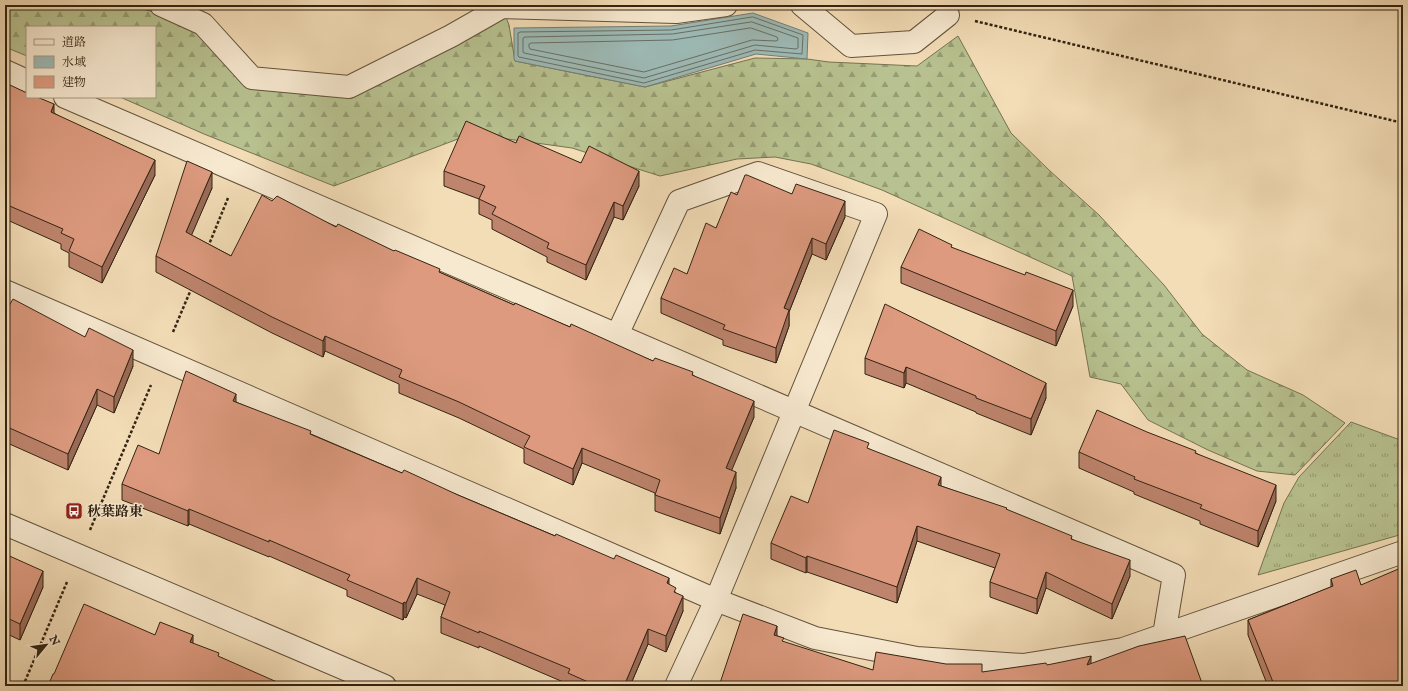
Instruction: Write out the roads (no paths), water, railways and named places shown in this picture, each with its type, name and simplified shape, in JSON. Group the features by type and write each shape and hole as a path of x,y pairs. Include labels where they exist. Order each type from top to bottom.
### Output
{"street":[{"path":"162,5 203,24 252,78 349,87 451,36 502,7 676,12 726,5"},
{"path":"802,5 851,46 914,42 948,15"},
{"path":"5,71 26,81"},
{"path":"67,98 1174,575 1164,635"},
{"path":"617,335 679,201 758,173 876,214 716,600 676,686"},
{"path":"5,291 716,600 815,638 917,658 1023,665 1123,649 1403,552"},
{"path":"5,524 385,686"}],"water":[{"path":"753,13 808,33 807,59 756,54 645,87 515,61 514,59 514,28 671,26"}],"place":[{"name":"秋葉路東","path":"74,511"}]}
